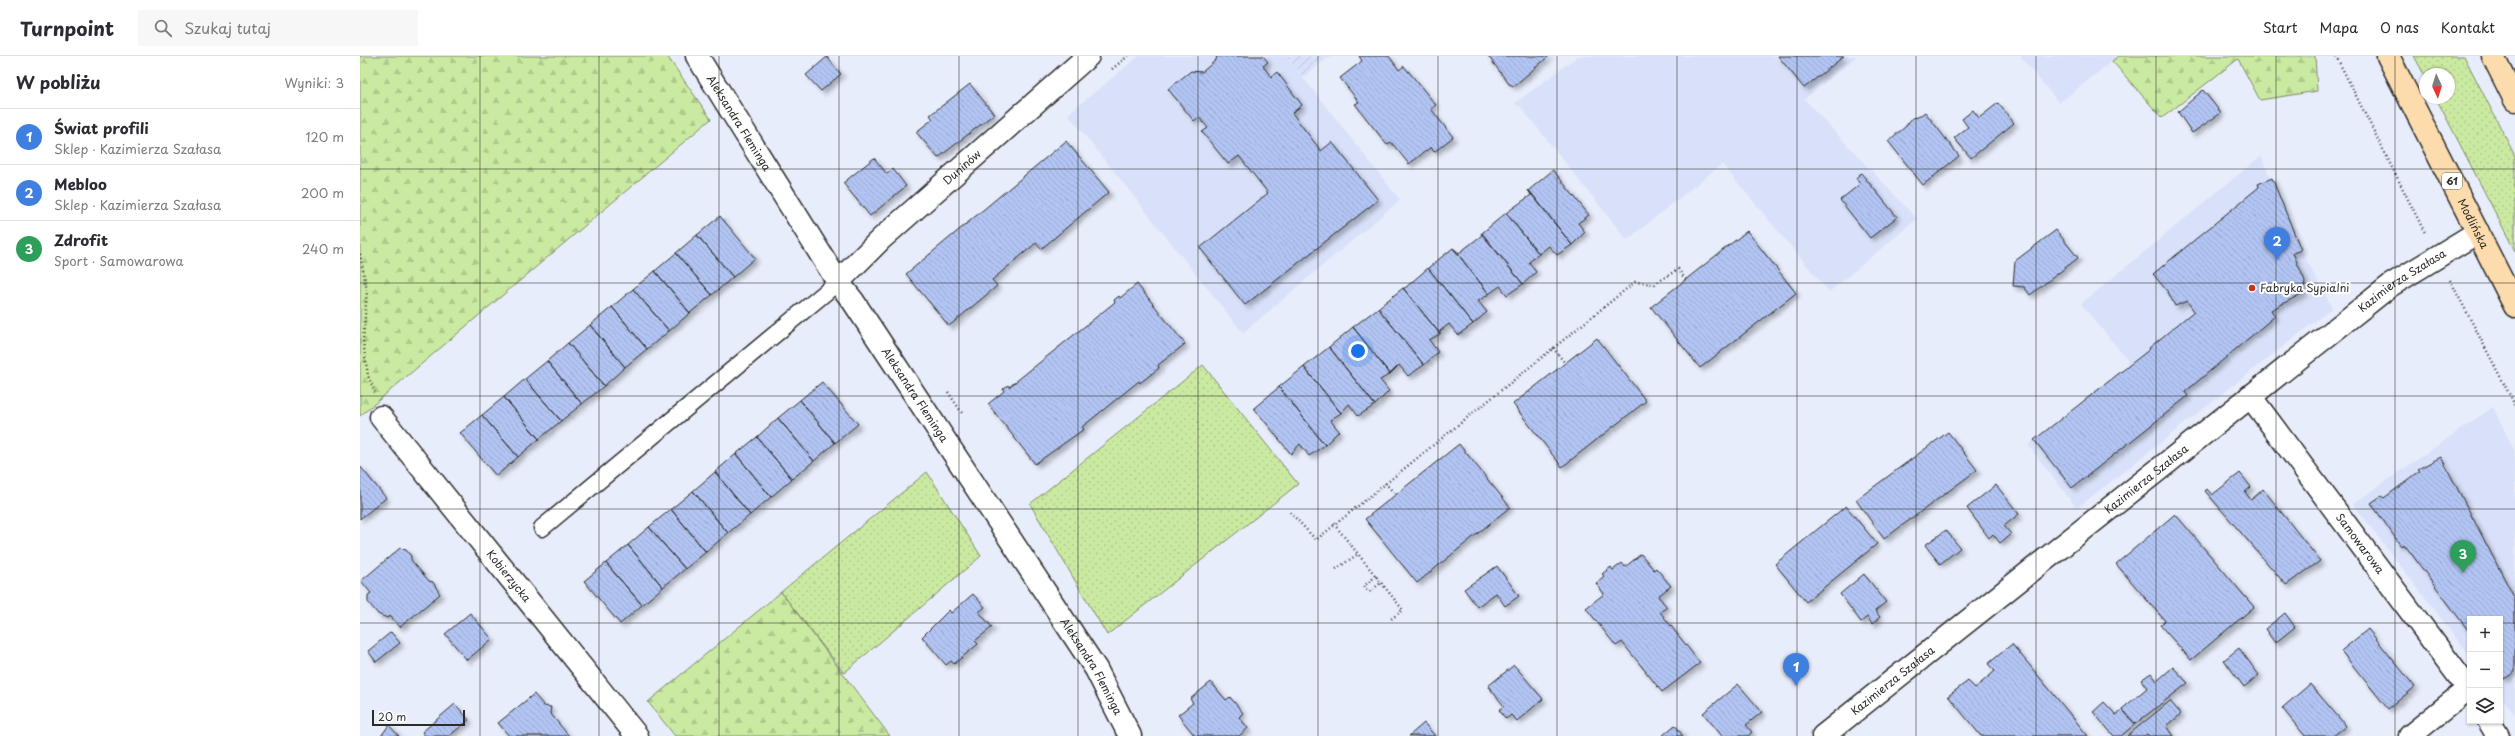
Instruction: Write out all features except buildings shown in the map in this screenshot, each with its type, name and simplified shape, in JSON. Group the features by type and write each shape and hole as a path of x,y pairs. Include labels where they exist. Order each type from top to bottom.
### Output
{"main road":[{"name":"Modlińska","path":"2388,56 2515,306"},
{"path":"2493,56 2515,100"}],"street":[{"name":"Aleksandra Fleminga","path":"697,56 838,282 854,301 1096,669 1130,736"},
{"name":"Duninów","path":"838,282 881,239 1088,56"},
{"name":"Kazimierza Szałasa","path":"1823,736 2391,285 2438,258 2478,232"},
{"name":"Samowarowa","path":"2250,396 2468,688"},
{"name":"Kobierzycka","path":"386,423 637,736"},
{"path":"2410,736 2467,692"},
{"path":"2491,724 2498,736"}],"lane":[{"path":"542,528 838,282"}],"path":[{"path":"2336,56 2438,258 2515,405"},
{"path":"360,254 367,291 363,341 368,376 386,423"},
{"path":"1290,512 1316,540 1635,282 1655,284 1678,269 1686,280"},
{"path":"1553,348 1565,364"},
{"path":"1385,483 1396,494"},
{"path":"1334,524 1404,610 1391,619"},
{"path":"1336,569 1358,554"},
{"path":"1376,576 1364,586 1369,592 1381,583"}],"shaded area":[{"path":"1139,56 1286,56 1400,200 1243,333 1068,114"},
{"path":"1286,56 1330,56 1303,77"},
{"path":"1578,56 1857,56 1804,99 1917,219 1829,292 1722,164 1627,240 1520,106 1514,104"},
{"path":"2020,56 2119,56 2059,103"},
{"path":"2261,156 2301,250 2332,308 2077,508 2028,445 2127,368 2127,359 2081,304"},
{"path":"2493,407 2515,452 2515,715 2503,699 2503,616 2467,616 2467,652 2353,504"}],"green space":[{"path":"360,56 667,56 711,119 360,416"},
{"path":"2119,56 2315,56 2317,91 2260,100 2238,59 2162,118 2112,61"},
{"path":"2414,56 2464,56 2515,156 2515,251 2439,104 2455,104 2455,68 2421,68"},
{"path":"1203,365 1298,484 1107,635 1030,504"},
{"path":"927,472 981,556 844,673 781,592"},
{"path":"781,592 890,736 675,736 648,702"}],"place":[{"name":"Mebloo","path":"2277,260"},
{"name":"Fabryka Sypialni","path":"2252,288"},
{"name":"Zdrofit","path":"2463,573"},
{"name":"Świat profili","path":"1796,686"}]}
